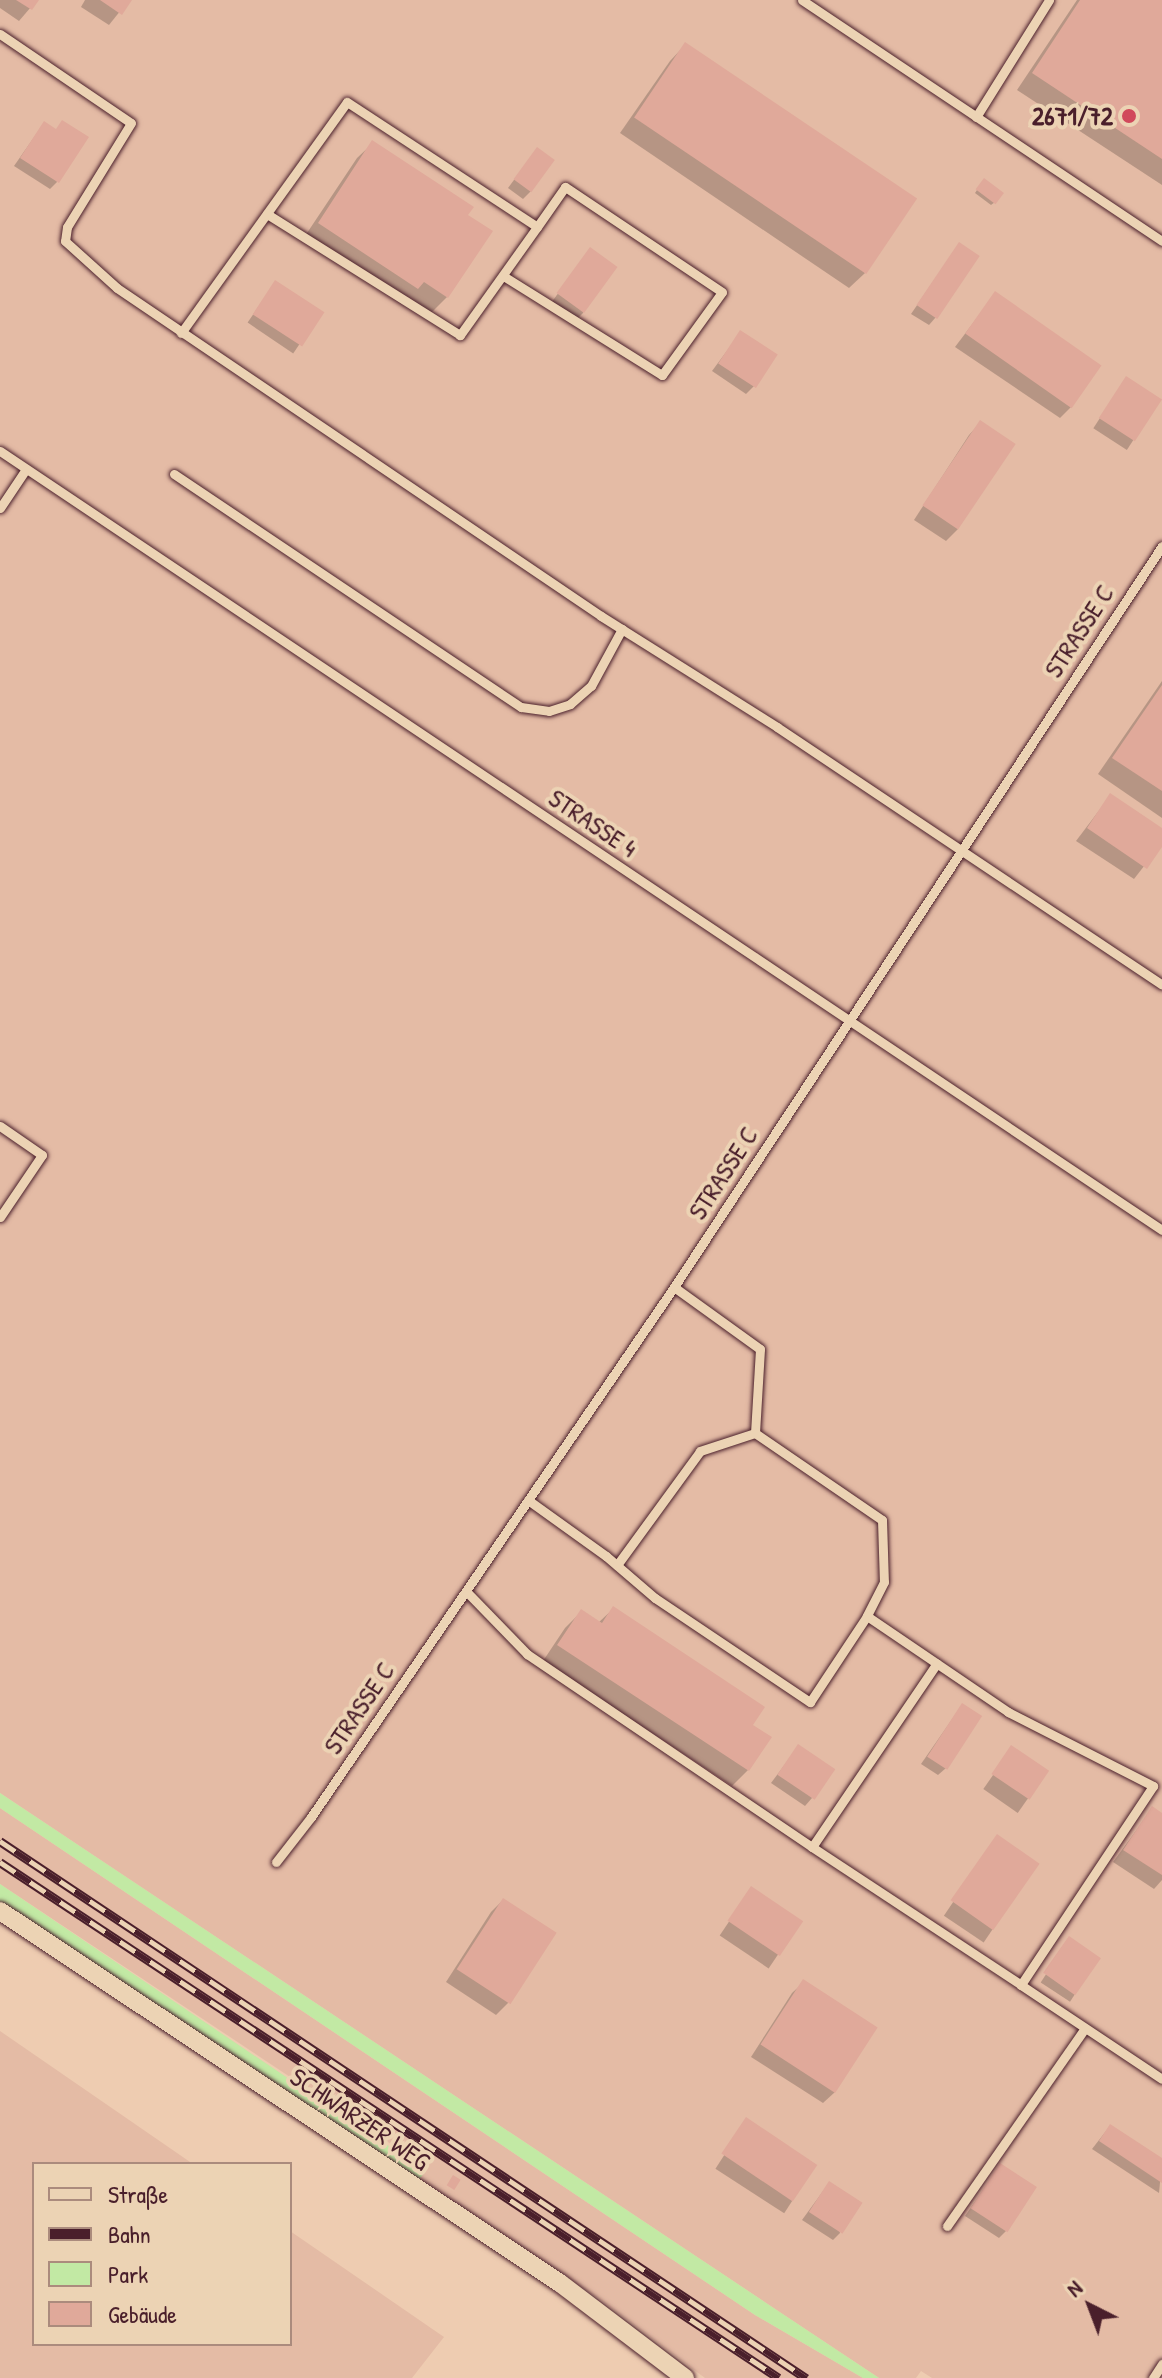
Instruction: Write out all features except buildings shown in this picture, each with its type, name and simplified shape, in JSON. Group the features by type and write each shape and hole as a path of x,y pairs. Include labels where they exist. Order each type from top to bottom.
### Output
{"street":[{"name":"SCHWARZER WEG","path":"0,1911 560,2283 685,2378"}],"lane":[{"path":"802,0 1162,241"},
{"path":"976,117 1049,0"},
{"path":"0,34 131,123 67,227 65,241 117,288 622,629 777,727 1162,985"},
{"path":"181,333 347,102 537,227"},
{"path":"267,214 460,335 505,277 565,187 722,292 662,375 505,277"},
{"name":"STRASSE 4","path":"0,451 1162,1230"},
{"path":"0,508 26,469"},
{"path":"174,474 521,707 549,711 570,704 591,686 622,629"},
{"name":"STRASSE C","path":"276,1862 311,1817 674,1287 1162,546"},
{"path":"0,1126 42,1155 0,1217"},
{"path":"674,1287 760,1349 755,1433"},
{"path":"617,1565 700,1451 755,1433"},
{"path":"528,1500 617,1565 655,1598 810,1702 867,1616 884,1582 882,1520 755,1433"},
{"path":"466,1591 527,1654 1162,2079"},
{"path":"867,1616 1008,1712 1153,1786 1021,1985"},
{"path":"812,1847 937,1663"},
{"path":"947,2226 1085,2028"},
{"path":"1153,2378 1162,2364"}],"shaded area":[{"path":"0,0 1162,0 1162,2378 932,2378 921,2371 916,2378 879,2378 0,1793"},
{"path":"0,1808 755,2315 863,2378 705,2378 601,2300 419,2179 427,2168 0,1884"},
{"path":"0,2031 190,2162 32,2162 32,2346 292,2346 292,2232 444,2337 412,2378 0,2378"}],"green space":[{"path":"0,1793 879,2378 863,2378 755,2315 0,1808"},
{"path":"0,1884 425,2171 417,2183 0,1902"}],"railway":[{"path":"0,1841 806,2378"},
{"path":"0,1862 779,2378"}],"place":[{"name":"2671/72","path":"1129,116"}]}
